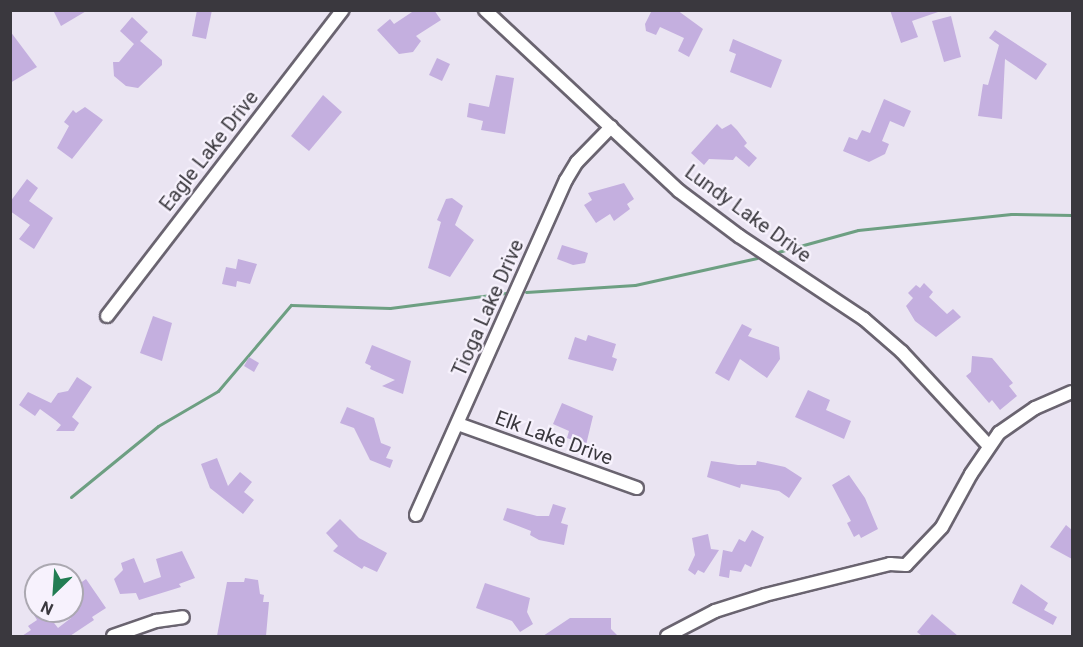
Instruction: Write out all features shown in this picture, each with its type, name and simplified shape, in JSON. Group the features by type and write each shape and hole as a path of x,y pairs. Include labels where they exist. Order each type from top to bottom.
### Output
{"street":[{"name":"Eagle Lake Drive","path":"107,316 344,10"},
{"name":"Lundy Lake Drive","path":"485,10 611,128 713,217 864,319 902,352 989,446"},
{"name":"Tioga Lake Drive","path":"416,515 566,180 577,162 611,128"},
{"path":"667,636 715,611 765,595 890,564 906,565 948,519 989,446 999,434 1035,408 1072,392"},
{"name":"Elk Lake Drive","path":"458,424 637,488"},
{"path":"113,636 134,627 183,617"}],"building":[{"path":"53,10 88,10 61,26"},
{"path":"197,10 212,10 206,39 192,36"},
{"path":"415,10 434,10 441,20 416,36 421,41 413,52 399,54 377,30 390,19 394,24"},
{"path":"652,10 677,10 703,29 689,57 678,51 684,38 660,27 656,35 646,31 645,24"},
{"path":"890,10 937,10 938,12 912,21 918,37 901,43"},
{"path":"951,16 961,57 944,62 932,21"},
{"path":"132,17 148,32 140,41 162,60 162,65 138,88 126,86 114,76 113,62 119,62 134,44 120,31"},
{"path":"995,30 1047,64 1036,80 1005,59 1002,119 978,116 983,84 988,85 999,45 989,38"},
{"path":"10,31 37,67 10,83"},
{"path":"733,39 782,60 771,88 730,72 736,54 729,51"},
{"path":"437,58 450,64 442,81 429,75"},
{"path":"496,75 514,78 505,134 481,130 483,121 467,117 469,103 489,107"},
{"path":"323,95 342,112 309,151 291,136"},
{"path":"884,99 911,111 904,127 890,121 882,141 889,144 885,154 869,162 843,151 849,137 857,140 862,130 870,133"},
{"path":"85,107 103,120 72,159 57,148 69,126 64,122 73,110 76,113"},
{"path":"717,124 722,129 731,124 747,143 744,146 757,158 749,167 736,156 733,160 709,159 704,165 691,153"},
{"path":"27,179 38,188 29,201 53,218 34,249 19,239 30,225 10,211 10,202"},
{"path":"624,183 634,199 627,204 630,209 614,221 610,214 596,223 584,205 592,200 588,193"},
{"path":"452,198 463,206 455,225 474,240 450,277 428,268 441,222 437,220 446,199"},
{"path":"562,245 588,253 585,263 573,265 557,259"},
{"path":"238,259 257,264 250,284 237,281 236,287 222,284 226,267 236,269"},
{"path":"924,283 933,292 929,297 947,314 953,309 961,317 936,337 915,321 906,306 913,298 908,293 916,285 920,288"},
{"path":"153,316 172,323 162,361 140,353"},
{"path":"742,324 752,329 748,336 779,347 780,359 767,378 740,359 729,381 715,373"},
{"path":"588,335 616,344 612,357 617,359 613,371 568,359 575,337 586,341"},
{"path":"372,345 411,361 403,394 382,386 395,380 370,369 371,366 365,363"},
{"path":"972,356 992,358 1013,383 1009,386 1017,396 1000,410 992,400 989,403 966,376 971,372"},
{"path":"249,357 259,363 254,372 244,366"},
{"path":"77,377 92,387 72,417 79,423 74,431 56,431 61,425 40,409 35,416 19,405 28,392 51,403 58,393 68,391"},
{"path":"808,390 830,400 826,410 851,421 844,439 795,417"},
{"path":"562,403 593,416 586,445 567,438 569,431 553,424"},
{"path":"347,407 374,418 381,443 391,447 386,458 393,460 390,468 370,460 354,428 340,423"},
{"path":"217,458 228,486 240,472 252,482 244,492 254,500 243,514 210,488 201,464"},
{"path":"711,461 756,465 757,461 785,467 802,478 789,498 779,491 741,484 740,488 707,477"},
{"path":"849,475 865,498 878,529 861,538 859,534 854,537 847,523 851,521 832,485"},
{"path":"553,504 566,508 561,523 568,525 564,545 539,540 530,535 531,531 503,520 507,508 537,516 549,516"},
{"path":"340,519 359,538 387,553 377,572 364,566 362,569 333,551 338,546 326,533"},
{"path":"1066,525 1072,530 1072,559 1050,547"},
{"path":"752,530 764,537 751,567 745,564 741,572 730,570 729,578 719,576 723,550 732,552 739,539 745,542"},
{"path":"708,534 711,549 719,550 704,573 698,570 695,575 688,570 695,555 692,538"},
{"path":"182,551 195,578 179,584 181,587 139,600 136,593 120,594 114,579 123,570 121,563 134,558 144,583 161,577 156,559"},
{"path":"245,578 258,580 260,594 264,595 263,602 269,602 266,636 217,636 227,582 244,582"},
{"path":"86,579 106,608 92,617 94,620 70,636 22,636 31,630 28,626 32,623 54,623 58,628 64,623 84,623 84,580"},
{"path":"485,583 530,598 527,612 533,624 520,632 512,621 476,608"},
{"path":"1021,584 1048,603 1044,610 1057,617 1053,625 1012,603"},
{"path":"932,614 958,636 922,636 917,632"},
{"path":"570,618 611,618 611,629 618,636 543,636"}],"waterway":[{"path":"778,252 858,230 1011,214 1072,215"},
{"path":"526,292 635,285 757,258"},
{"path":"71,497 158,426 218,391 291,305 390,308 506,293"}]}
